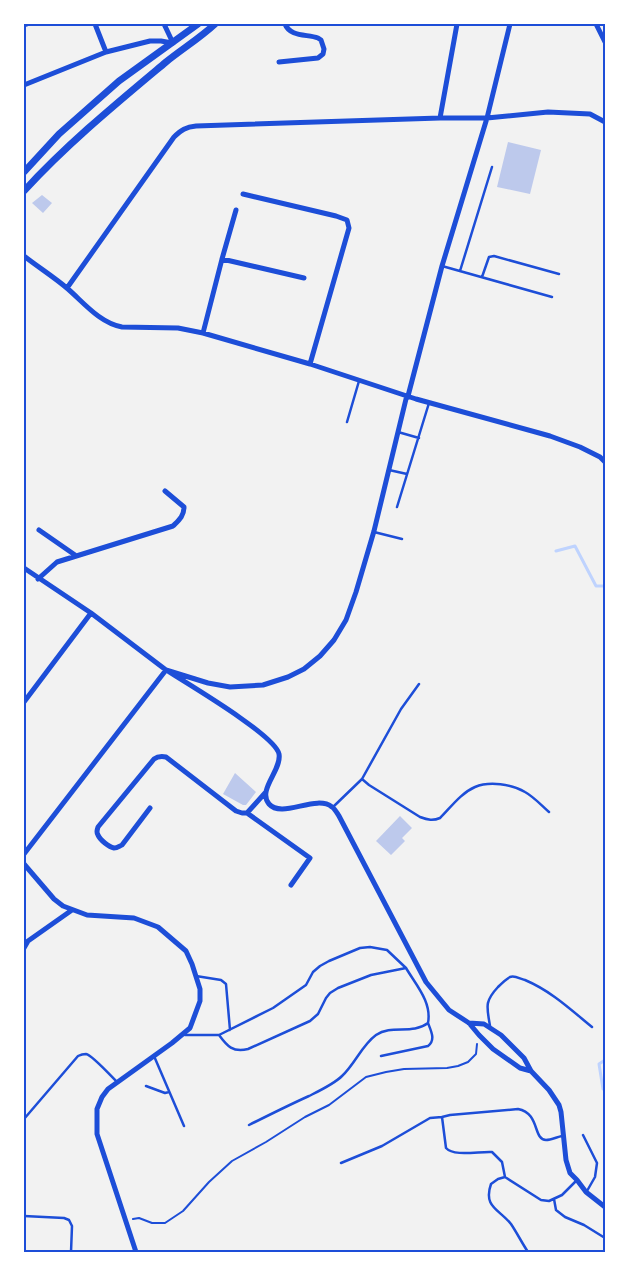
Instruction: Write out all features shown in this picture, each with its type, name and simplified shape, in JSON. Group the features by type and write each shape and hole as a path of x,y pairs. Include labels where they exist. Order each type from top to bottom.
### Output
{"street":[{"path":"95,24 106,52"},
{"path":"164,24 173,43"},
{"path":"24,172 59,134 119,81 198,24"},
{"path":"24,191 80,135 215,24"},
{"path":"279,62 316,60 324,52 321,40 293,33 289,31 285,24"},
{"path":"440,118 457,24"},
{"path":"166,670 208,683 230,687 263,685 288,677 304,669 320,656 334,640 346,620 374,532 406,399 442,266 487,118 510,24"},
{"path":"596,24 605,42"},
{"path":"24,85 106,52 150,41 173,43"},
{"path":"67,288 174,138 185,128 196,126 487,118 548,112 590,114 605,122"},
{"path":"243,194 346,220 349,228 310,364"},
{"path":"203,333 236,210"},
{"path":"24,256 67,288 101,318 115,325 122,327 178,328 203,333 310,364 429,403 550,436 580,447 600,457 605,462"},
{"path":"222,259 304,278"},
{"path":"38,579 57,562 173,526 180,520 184,513 184,507 166,491"},
{"path":"39,530 75,555"},
{"path":"24,568 91,613 166,670 242,719 275,746 279,755 278,764 265,793 247,812 236,811 166,757 162,756 154,759 98,827 98,836 111,847 119,847 150,808"},
{"path":"24,702 91,613"},
{"path":"24,854 166,670"},
{"path":"265,793 267,802 277,808 283,809 319,803 333,807 426,982 449,1010 469,1023 493,1048 520,1068 530,1071"},
{"path":"247,812 310,858 291,885"},
{"path":"24,864 54,898 72,910 87,915 134,918 158,926 186,951 200,989 200,1001 190,1028 108,1089 97,1109 97,1134 136,1252"},
{"path":"24,948 28,941 72,910"},
{"path":"469,1023 484,1024 501,1035 524,1058 530,1071 549,1090 559,1105 561,1112 566,1160 570,1173 586,1192 605,1207"}],"lane":[{"path":"460,271 492,167"},
{"path":"482,277 489,257 494,256 559,274"},
{"path":"442,266 552,297"},
{"path":"347,422 359,380"},
{"path":"397,507 429,403"},
{"path":"398,432 419,438"},
{"path":"389,469 407,474"},
{"path":"374,532 402,539"},
{"path":"333,807 362,779 401,709 419,684"},
{"path":"362,779 420,817 429,820 440,818 466,792 482,785 494,784 506,785 524,791 549,812"},
{"path":"183,1034 219,1035 230,1030 273,1008 302,988 306,985 313,972 320,966 360,948 370,947 387,950 406,968 426,1002 430,1016 428,1023 422,1028 388,1030 378,1033 364,1047 341,1078 249,1125"},
{"path":"219,1035 233,1049 248,1050 310,1021 318,1014 330,993 338,988 371,975 406,968"},
{"path":"196,976 221,980 226,984 230,1030"},
{"path":"490,1027 487,1002 490,995 510,977 516,977 536,985 552,994 592,1026"},
{"path":"381,1056 428,1046 432,1042 432,1035 428,1023"},
{"path":"24,1119 78,1056 85,1054 92,1056 117,1082"},
{"path":"154,1056 184,1126"},
{"path":"146,1086 165,1093 169,1092"},
{"path":"341,1163 382,1146 430,1118 450,1115 518,1109 531,1116 543,1140 564,1135"},
{"path":"442,1117 444,1137 448,1151 457,1153 492,1152 502,1162 505,1177 542,1200 549,1201 562,1195 577,1180"},
{"path":"583,1135 597,1163 595,1177 586,1192"},
{"path":"505,1177 491,1184 488,1192 489,1199 491,1205 510,1224 528,1252"},
{"path":"554,1199 556,1210 565,1217 584,1225 605,1238"},
{"path":"24,1216 64,1218 69,1220 72,1226 71,1252"}],"path":[{"path":"127,1223 132,1219 139,1218 152,1223 165,1223 183,1211 209,1182 232,1161 330,1105 366,1077 386,1072 446,1068 468,1062 476,1054 477,1037"}],"building":[{"path":"508,142 541,150 530,194 497,187"},
{"path":"42,195 52,203 43,213 32,203"},
{"path":"235,773 256,792 246,805 223,794"},
{"path":"400,816 412,828 402,838 405,841 391,855 376,841"}],"waterway":[{"path":"556,551 575,546 596,586 605,586"},
{"path":"605,1060 599,1064 603,1089 605,1090"}]}
